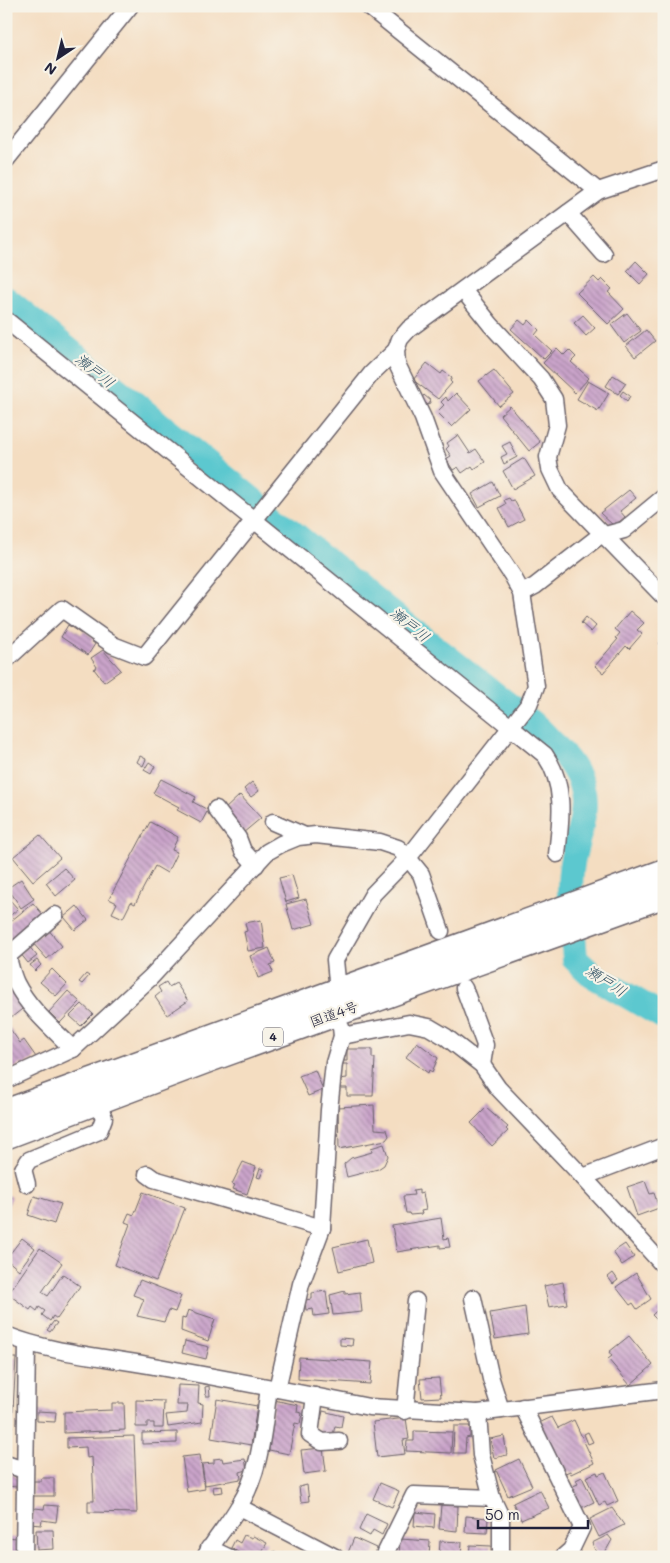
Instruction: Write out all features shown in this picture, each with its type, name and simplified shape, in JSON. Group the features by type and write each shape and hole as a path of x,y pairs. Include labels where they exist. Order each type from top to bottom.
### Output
{"highway":[{"name":"国道4号","path":"6,1136 339,1013 535,930 604,905 664,872"},
{"name":"国道4号","path":"604,905 664,895"},
{"name":"国道4号","path":"6,1112 339,1013"}],"street":[{"path":"6,160 130,6"},
{"path":"368,6 598,191"},
{"path":"6,660 62,609 113,645 144,657 372,374 396,350 400,339 409,329 598,191 664,169"},
{"path":"568,213 604,254"},
{"path":"463,290 491,325 540,379 554,399 557,425 548,457 550,469 560,490 664,597"},
{"path":"6,320 513,724 545,755 558,776 561,825 557,854"},
{"path":"228,1557 207,1552 239,1506 250,1485 273,1389 302,1284 322,1228 331,1091 339,1013 335,960 373,894 408,858 529,704 536,686 522,594 512,575 442,471 422,418 398,364 396,350"},
{"path":"522,594 598,537 624,530 664,498"},
{"path":"216,809 238,838 243,851 256,865"},
{"path":"273,822 305,836"},
{"path":"6,1080 73,1049 151,977 267,852 281,844 316,834 380,842 398,848 422,874 441,931"},
{"path":"55,915 7,960 16,983 35,1011 73,1049"},
{"path":"464,988 485,1046 482,1065"},
{"path":"339,1013 422,1025 437,1031 482,1065 498,1088 583,1176 664,1266"},
{"path":"27,1184 23,1169 29,1160 99,1131 104,1118 98,1102"},
{"path":"583,1176 664,1146"},
{"path":"147,1174 322,1228"},
{"path":"473,1298 491,1379 501,1410"},
{"path":"405,1411 416,1301"},
{"path":"6,1335 27,1344 368,1407 405,1411 478,1413 664,1390"},
{"path":"24,1557 27,1344"},
{"path":"315,1396 310,1434 322,1442 339,1441"},
{"path":"523,1407 582,1527 571,1550 563,1557"},
{"path":"478,1413 480,1455 492,1498 501,1517 501,1557"},
{"path":"6,1464 24,1470"},
{"path":"389,1557 386,1552 414,1495 492,1498"},
{"path":"239,1506 335,1557"}],"building":[{"path":"636,261 649,274 640,284 627,271"},
{"path":"594,277 599,282 602,279 612,289 608,292 624,309 608,324 577,293"},
{"path":"627,313 641,331 624,343 611,325"},
{"path":"583,315 595,328 586,336 574,323"},
{"path":"519,320 525,325 529,320 539,330 535,335 552,351 544,359 511,329"},
{"path":"646,330 655,341 635,357 626,346"},
{"path":"557,348 564,355 569,350 576,357 571,362 589,378 575,393 543,363"},
{"path":"427,363 441,374 443,371 452,378 450,381 452,383 438,399 413,380"},
{"path":"494,370 514,394 499,406 479,381"},
{"path":"613,375 626,383 618,394 606,386"},
{"path":"588,381 609,393 598,411 577,399"},
{"path":"623,391 630,396 627,401 620,395"},
{"path":"456,393 471,409 452,427 437,412 444,405 441,402 446,397 448,401"},
{"path":"424,395 431,401 428,405 421,399"},
{"path":"510,406 540,442 529,451 500,415"},
{"path":"458,435 470,453 476,449 485,462 474,469 472,466 462,473 458,467 453,470 446,459 451,456 446,449 449,446 447,443"},
{"path":"510,442 517,457 504,464 501,457 507,454 502,446"},
{"path":"524,458 535,476 513,489 503,471"},
{"path":"493,482 500,496 479,507 472,494"},
{"path":"629,490 636,498 620,511 625,517 614,526 600,513"},
{"path":"509,498 511,501 514,500 524,519 509,527 499,508 506,504 504,500"},
{"path":"630,611 644,623 637,630 642,634 629,649 626,646 603,673 595,666 618,639 616,638 620,633 615,629"},
{"path":"586,617 596,626 591,632 581,623"},
{"path":"68,625 81,634 84,631 94,637 91,641 95,644 88,655 61,637"},
{"path":"664,632 664,648 659,644 663,640 660,637"},
{"path":"103,650 121,670 104,682 94,669 97,667 91,658"},
{"path":"140,756 146,759 143,766 137,762"},
{"path":"149,762 155,766 151,774 144,770"},
{"path":"161,779 196,797 193,802 208,810 201,823 177,810 179,807 153,793"},
{"path":"252,782 259,791 251,797 244,789"},
{"path":"240,795 261,818 243,833 223,811"},
{"path":"150,822 178,837 172,850 177,852 167,873 155,866 135,904 131,902 123,918 112,913 117,903 109,899"},
{"path":"40,835 60,858 33,881 13,857"},
{"path":"64,868 75,880 56,896 46,883"},
{"path":"292,875 299,898 286,902 279,878"},
{"path":"21,879 34,899 21,908 8,888"},
{"path":"6,890 12,896 9,899 18,909 6,919"},
{"path":"306,899 314,924 293,930 286,904"},
{"path":"33,903 44,916 12,943 6,936 6,925"},
{"path":"77,906 88,920 75,930 64,917"},
{"path":"261,920 265,948 248,951 244,932 247,931 245,923"},
{"path":"47,928 62,946 47,959 31,941"},
{"path":"28,945 37,956 28,963 20,953"},
{"path":"269,948 275,963 270,965 273,972 258,978 250,956"},
{"path":"37,960 41,965 35,971 30,965"},
{"path":"52,969 67,984 56,996 40,982"},
{"path":"86,974 89,976 82,984 79,982"},
{"path":"6,982 26,1006 12,1017 6,1009"},
{"path":"166,982 169,987 176,983 188,1001 167,1015 155,997 161,992 158,987"},
{"path":"68,991 80,1002 60,1023 49,1012"},
{"path":"82,1004 93,1014 81,1026 70,1016"},
{"path":"8,1026 20,1043 24,1040 36,1057 23,1066 21,1063 14,1069 6,1059 8,1058 6,1055"},
{"path":"417,1042 438,1058 432,1072 429,1070 428,1073 406,1057"},
{"path":"347,1049 372,1049 372,1058 375,1058 373,1096 347,1096 347,1088 340,1088 340,1079 347,1078 347,1064 343,1064 343,1061 347,1061"},
{"path":"315,1070 323,1090 308,1096 299,1076"},
{"path":"374,1105 375,1129 387,1130 389,1136 386,1140 339,1149 338,1107"},
{"path":"486,1108 508,1127 506,1129 508,1131 492,1146 471,1123"},
{"path":"384,1144 388,1156 384,1165 378,1169 347,1177 344,1164 351,1158 372,1152 371,1148"},
{"path":"243,1162 256,1167 247,1194 233,1189 235,1185 232,1184"},
{"path":"260,1168 264,1169 260,1178 257,1177"},
{"path":"645,1181 650,1194 654,1193 659,1208 637,1216 627,1187"},
{"path":"419,1190 419,1194 423,1193 426,1210 421,1211 422,1214 410,1215 406,1213 403,1196 414,1195 413,1191"},
{"path":"143,1192 185,1208 156,1281 115,1265 130,1224 125,1222 129,1213 134,1215"},
{"path":"6,1194 12,1197 6,1210"},
{"path":"34,1196 61,1204 54,1224 28,1215"},
{"path":"441,1218 444,1239 448,1238 450,1247 440,1248 440,1245 397,1252 392,1226"},
{"path":"22,1238 35,1248 19,1270 6,1259"},
{"path":"367,1239 372,1263 339,1271 333,1247"},
{"path":"625,1244 634,1257 622,1265 613,1252"},
{"path":"40,1248 62,1263 42,1292 48,1296 63,1274 80,1286 57,1319 53,1316 50,1321 42,1315 45,1311 39,1307 37,1311 32,1307 30,1310 8,1294"},
{"path":"613,1273 618,1280 613,1284 608,1277"},
{"path":"636,1273 651,1299 637,1309 633,1303 630,1305 616,1287"},
{"path":"140,1280 181,1296 175,1312 169,1310 164,1322 137,1316 144,1299 133,1295"},
{"path":"563,1282 567,1304 549,1307 544,1286"},
{"path":"326,1291 329,1314 314,1316 313,1309 306,1310 305,1300 312,1299 312,1293"},
{"path":"345,1291 345,1294 360,1292 362,1312 333,1315 330,1295"},
{"path":"664,1304 664,1327 652,1315"},
{"path":"525,1307 528,1334 495,1339 490,1313"},
{"path":"188,1310 215,1319 208,1341 181,1331 182,1318 185,1319"},
{"path":"54,1321 57,1323 50,1332 47,1330"},
{"path":"629,1336 653,1365 630,1385 608,1359 612,1356 609,1352"},
{"path":"340,1338 353,1339 352,1346 340,1345"},
{"path":"185,1341 209,1347 206,1359 182,1353"},
{"path":"299,1357 372,1362 370,1384 298,1379"},
{"path":"6,1358 16,1358 12,1427 6,1427"},
{"path":"439,1378 441,1397 422,1398 420,1379"},
{"path":"178,1385 199,1386 198,1403 203,1404 202,1422 168,1427 166,1415 187,1413 188,1405 177,1405"},
{"path":"209,1386 210,1396 206,1396 205,1387"},
{"path":"217,1399 257,1406 251,1445 211,1438"},
{"path":"136,1400 164,1401 163,1428 154,1428 154,1423 147,1423 147,1427 136,1427"},
{"path":"274,1400 298,1405 297,1412 302,1413 300,1424 295,1423 289,1454 264,1449"},
{"path":"112,1403 124,1403 125,1430 64,1433 64,1412 112,1410"},
{"path":"37,1411 56,1412 55,1422 37,1421"},
{"path":"323,1411 343,1416 341,1427 335,1426 333,1435 318,1432"},
{"path":"552,1417 558,1428 574,1420 594,1463 571,1474 570,1471 563,1474 539,1423"},
{"path":"406,1418 409,1439 403,1440 405,1454 377,1457 373,1422"},
{"path":"454,1426 470,1426 470,1437 466,1438 465,1453 453,1453"},
{"path":"414,1431 452,1432 451,1453 406,1451 407,1441 414,1441"},
{"path":"177,1432 177,1443 142,1444 142,1433"},
{"path":"588,1432 593,1442 588,1444 584,1434"},
{"path":"134,1436 137,1513 88,1512 88,1501 94,1501 92,1457 87,1458 86,1447 67,1448 67,1438"},
{"path":"504,1436 507,1455 494,1458 490,1439"},
{"path":"323,1448 326,1471 304,1474 301,1450"},
{"path":"200,1455 205,1489 187,1492 182,1457"},
{"path":"222,1458 223,1462 245,1459 247,1470 240,1472 241,1479 205,1485 202,1464 214,1463 214,1459"},
{"path":"519,1459 532,1486 508,1496 496,1470"},
{"path":"6,1469 18,1479 17,1487 6,1486"},
{"path":"597,1472 598,1475 605,1472 618,1501 607,1506 605,1502 599,1505 586,1477"},
{"path":"582,1477 594,1502 579,1509 571,1492 575,1490 573,1486 578,1484 576,1480"},
{"path":"41,1478 54,1478 54,1496 33,1496 33,1481 41,1481"},
{"path":"380,1483 399,1491 392,1507 373,1499"},
{"path":"307,1485 309,1501 301,1502 299,1487"},
{"path":"222,1486 223,1492 214,1493 213,1487"},
{"path":"540,1490 549,1508 521,1520 513,1503"},
{"path":"45,1505 58,1506 56,1522 42,1520 41,1525 30,1524 35,1508 44,1509"},
{"path":"441,1505 458,1506 457,1531 439,1529"},
{"path":"612,1508 624,1525 599,1537 590,1519"},
{"path":"415,1512 435,1514 434,1528 414,1526"},
{"path":"366,1514 387,1524 382,1535 373,1530 370,1536 359,1530"},
{"path":"466,1516 488,1518 487,1533 465,1532"},
{"path":"36,1530 53,1530 54,1549 37,1550"},
{"path":"244,1535 252,1538 253,1536 267,1543 259,1557 247,1557 231,1548 235,1540 240,1543"},
{"path":"608,1535 612,1540 603,1556 598,1557 592,1543"},
{"path":"6,1537 17,1538 18,1555 6,1555"},
{"path":"354,1538 376,1548 373,1557 347,1555"},
{"path":"400,1539 430,1541 429,1557 399,1557"},
{"path":"440,1541 462,1542 461,1557 439,1557"},
{"path":"470,1545 491,1546 491,1557 469,1557"},
{"path":"274,1551 281,1555 283,1552 291,1557 271,1557"}],"waterway":[{"name":"瀬戸川","path":"6,299 391,613 539,729 554,745 575,771 583,791 584,811 572,862 570,882 575,959 592,975 664,1017"}]}
